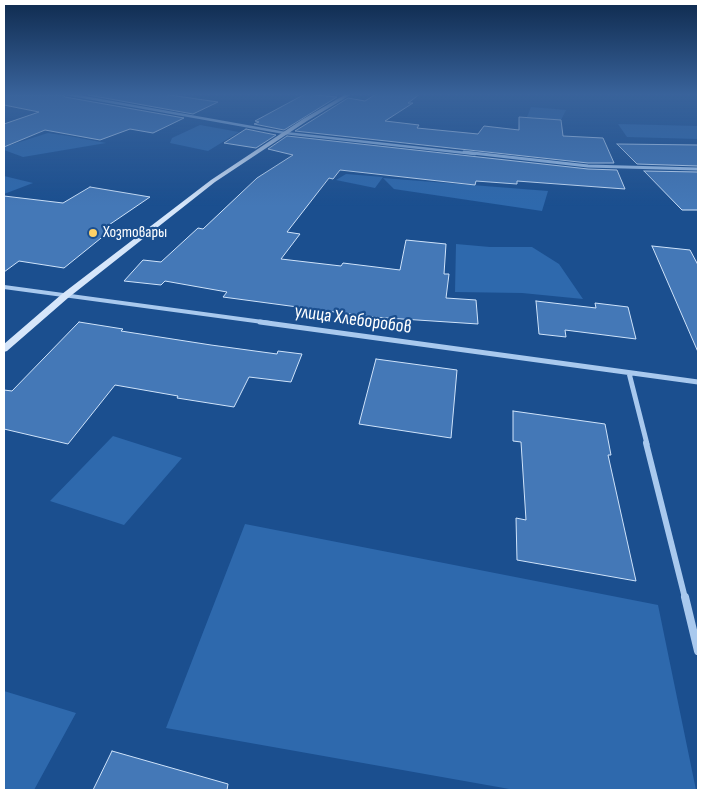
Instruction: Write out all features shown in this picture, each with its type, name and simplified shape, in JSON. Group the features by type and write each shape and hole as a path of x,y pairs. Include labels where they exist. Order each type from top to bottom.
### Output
{"street":[{"path":"274,131 588,166 698,169"},
{"path":"4,349 65,296 213,181 288,131"},
{"name":"улица Хлеборобов","path":"4,287 698,382"},
{"path":"629,373 698,651"}],"shaded area":[{"path":"187,131 239,132 208,151 170,143 172,138"},
{"path":"623,131 698,131 698,139 627,137"},
{"path":"48,133 106,143 23,157 4,150 4,147"},
{"path":"346,174 383,177 375,188 336,180"},
{"path":"4,176 33,183 4,194"},
{"path":"383,178 548,191 542,211 394,189"},
{"path":"456,244 490,247 532,247 559,264 583,299 522,293 455,292"},
{"path":"113,436 182,458 124,525 50,501"},
{"path":"245,524 658,605 696,790 515,790 166,728"},
{"path":"4,691 76,713 34,790 4,790"}],"building":[{"path":"4,131 42,131 4,147"},
{"path":"51,131 124,131 100,140"},
{"path":"243,131 256,131 276,135 256,148 224,143"},
{"path":"295,131 448,131 478,134 480,131 562,131 563,136 603,138 614,163 588,163"},
{"path":"287,136 588,169 617,170 625,189 517,181 517,184 476,181 475,185 340,170 333,179 329,178 287,232 300,234 281,259 341,266 343,263 400,270 406,240 446,244 444,274 449,274 446,298 476,300 478,324 372,317 223,297 227,292 165,281 161,285 124,281 143,260 161,262 198,228 203,229 257,178 293,155 268,149"},
{"path":"617,144 698,145 698,166 637,164"},
{"path":"644,171 698,172 698,210 682,210"},
{"path":"90,187 150,197 103,229 111,230 64,268 19,261 4,272 4,196 63,203"},
{"path":"652,246 690,250 698,265 698,352"},
{"path":"536,301 596,308 595,303 628,307 636,339 565,330 566,337 539,334"},
{"path":"79,322 123,329 121,331 211,345 277,354 278,351 302,354 291,382 249,377 234,407 177,398 178,396 115,385 68,444 4,429 4,390 12,391"},
{"path":"376,359 457,370 451,438 359,424"},
{"path":"513,411 605,424 611,455 608,455 636,581 517,560 516,518 526,520 521,442 513,441"},
{"path":"112,751 228,784 227,790 93,790"}],"place":[{"name":"Хозтовары","path":"93,233"}]}
